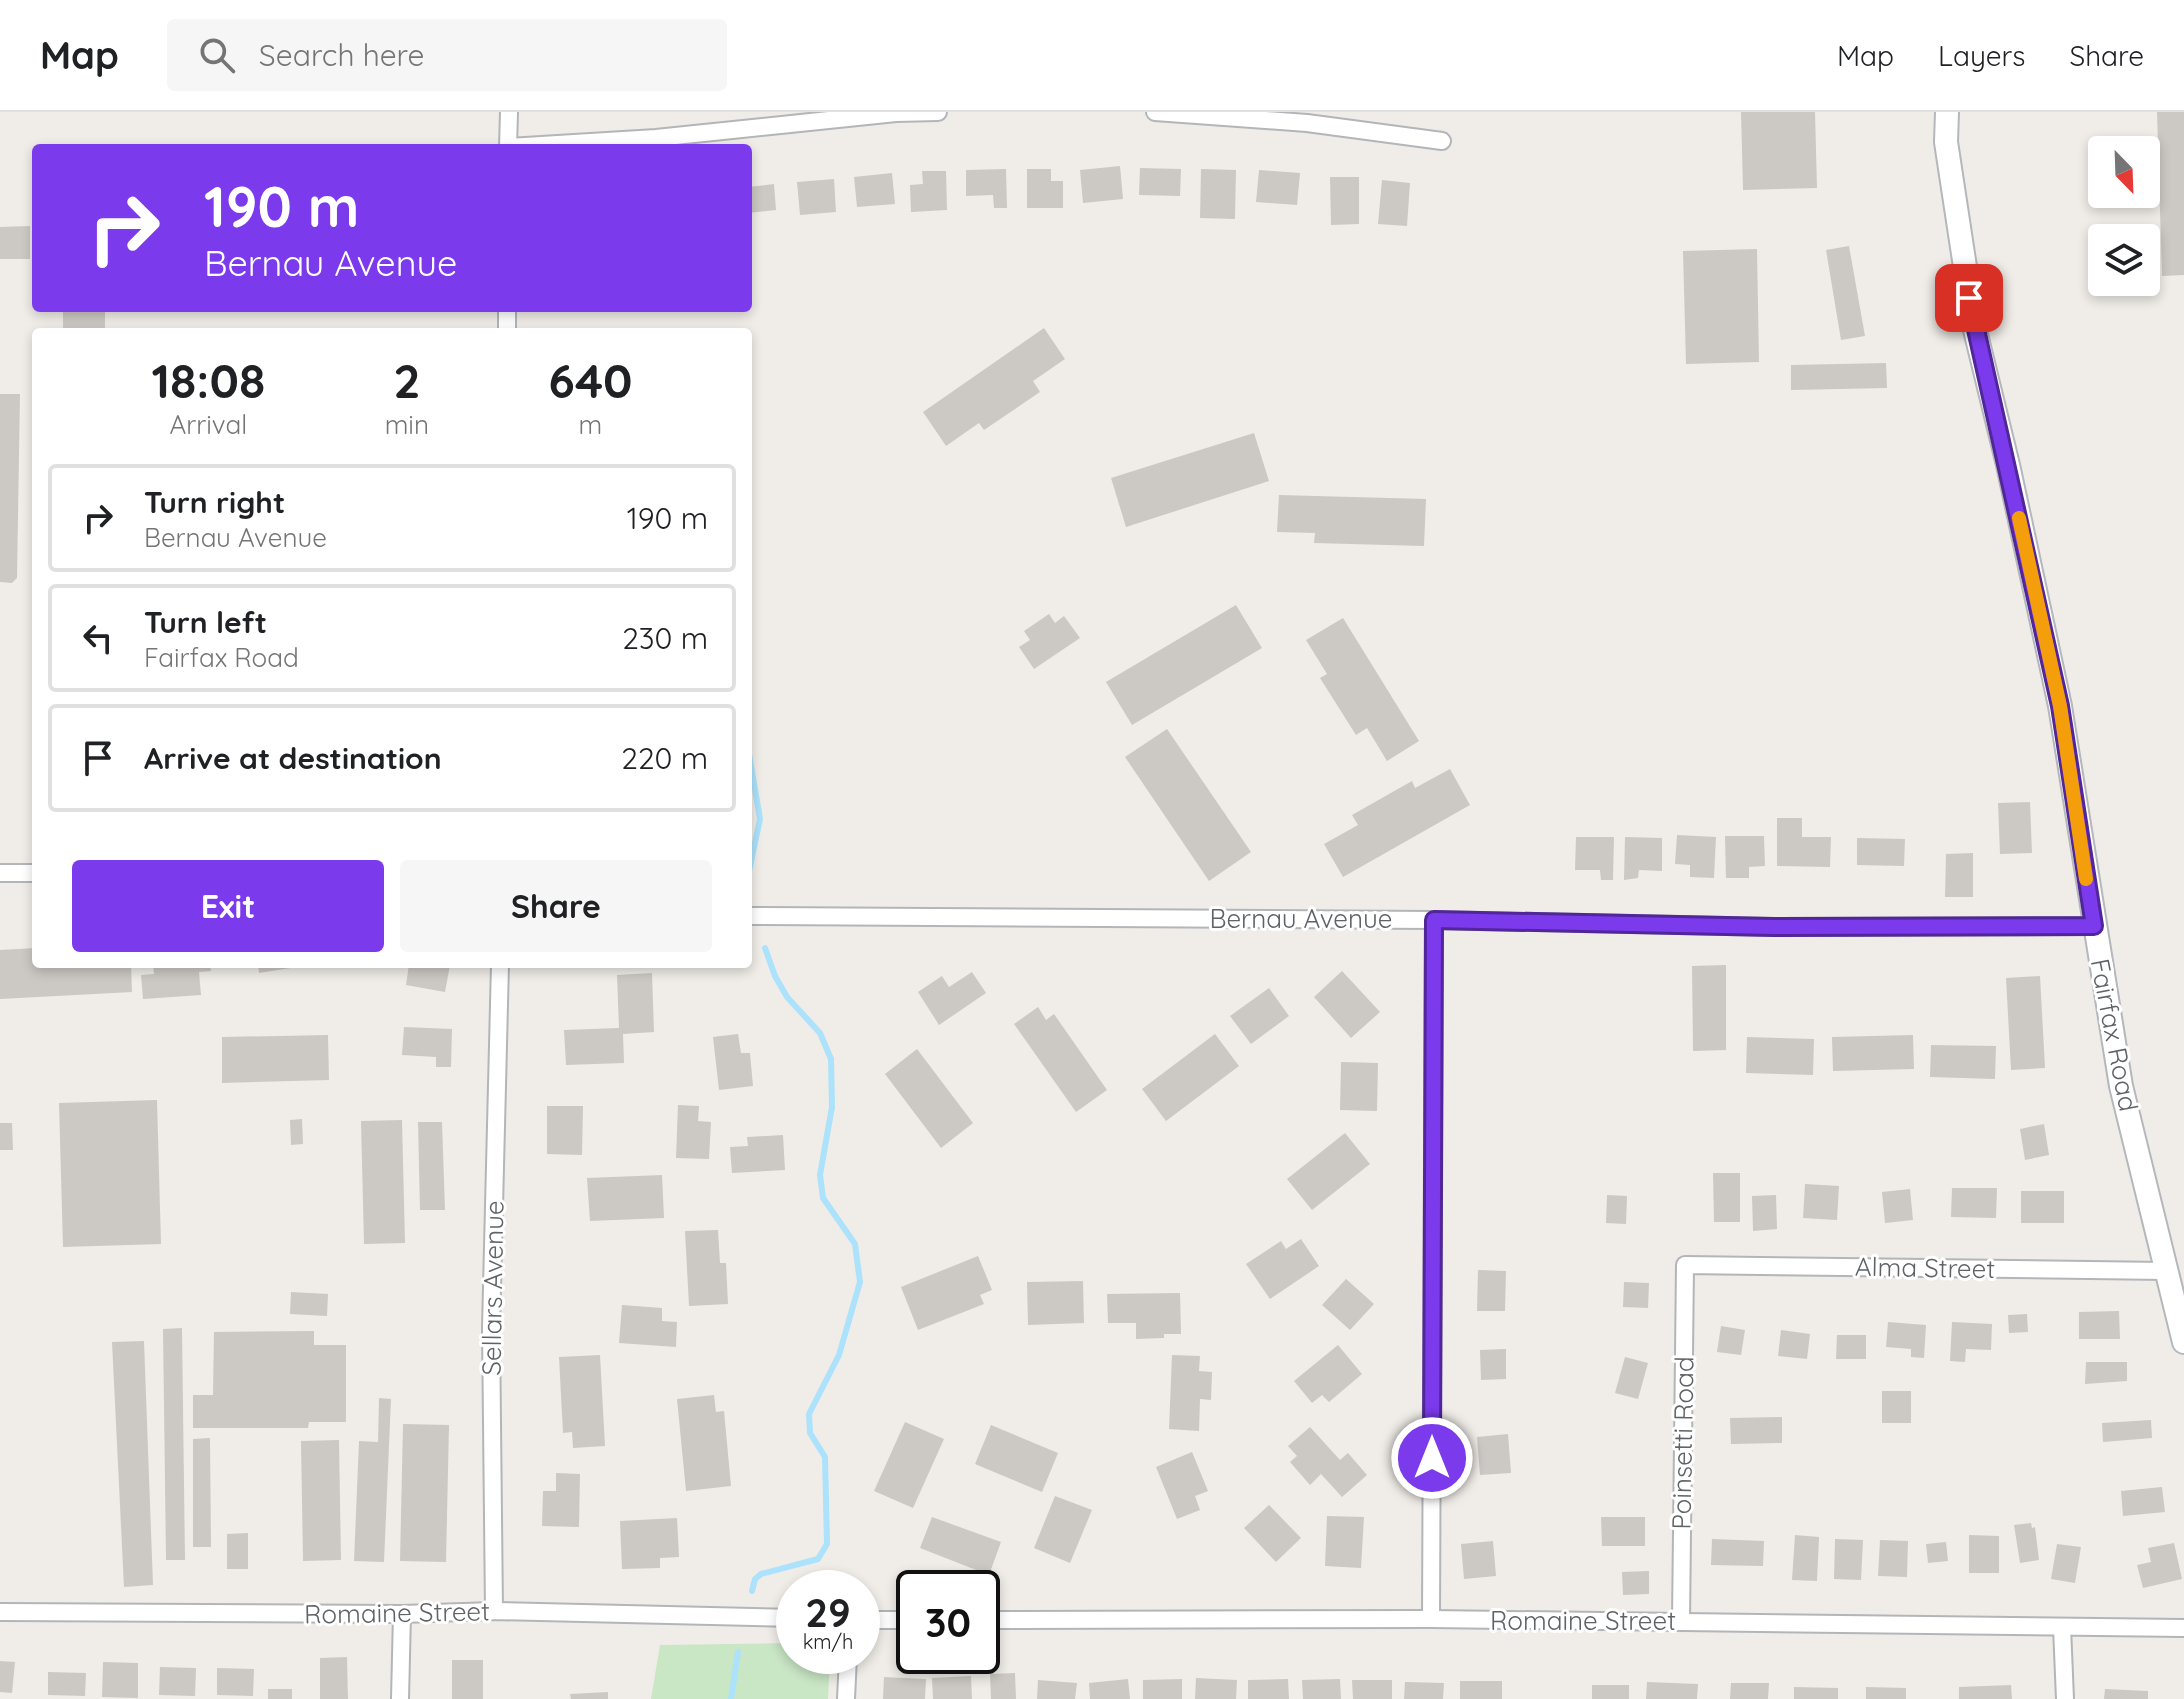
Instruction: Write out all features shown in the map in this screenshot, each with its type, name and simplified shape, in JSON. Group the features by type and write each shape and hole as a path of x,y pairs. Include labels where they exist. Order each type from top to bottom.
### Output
{"street":[{"path":"508,144 509,112"},
{"path":"557,144 656,138 896,113 938,112"},
{"path":"1155,112 1307,123 1442,141"},
{"name":"Fairfax Road","path":"1947,112 1946,142 1974,326 2008,465 2060,706 2121,1086 2184,1342"},
{"path":"0,873 32,873"},
{"name":"Bernau Avenue","path":"752,916 1434,920 1774,927 2094,926"},
{"path":"1431,1619 1434,920"},
{"name":"Sellars Avenue","path":"494,1611 491,1328 500,968"},
{"name":"Alma Street","path":"1685,1265 2165,1271"},
{"name":"Poinsetti Road","path":"1681,1621 1685,1265"},
{"name":"Romaine Street","path":"0,1612 402,1614 494,1611 776,1618"},
{"path":"400,1699 402,1614"},
{"name":"Romaine Street","path":"1000,1620 1431,1619 2184,1628"},
{"path":"2062,1627 2065,1699"},
{"path":"846,1699 847,1674"}],"green space":[{"path":"776,1643 776,1674 829,1674 828,1699 651,1699 660,1645"}],"building":[{"path":"1741,112 1815,112 1817,188 1743,190"},
{"path":"2157,112 2184,112 2184,275 2162,276"},
{"path":"1120,166 1123,199 1083,203 1080,170"},
{"path":"1140,168 1181,169 1180,196 1139,195"},
{"path":"1006,169 1007,208 994,208 993,195 966,196 966,170"},
{"path":"1027,169 1051,169 1051,181 1063,181 1063,208 1027,208"},
{"path":"1201,169 1236,170 1235,219 1200,218"},
{"path":"1259,170 1300,173 1297,205 1256,202"},
{"path":"922,171 946,171 947,210 911,212 910,185 923,184"},
{"path":"892,173 895,204 857,207 854,177"},
{"path":"1330,177 1359,177 1359,224 1331,225"},
{"path":"834,179 836,212 800,215 797,182"},
{"path":"1382,180 1410,183 1407,226 1378,224"},
{"path":"774,184 776,210 752,213 752,187"},
{"path":"30,226 30,259 0,259 0,227"},
{"path":"1849,246 1865,336 1841,340 1826,250"},
{"path":"1757,249 1759,362 1686,364 1683,251"},
{"path":"63,312 105,312 105,328 63,328"},
{"path":"1044,328 1065,359 1033,381 1040,392 984,430 979,423 946,446 923,412"},
{"path":"1886,363 1887,388 1791,390 1791,365"},
{"path":"0,394 20,394 17,578 12,583 0,582"},
{"path":"1254,433 1269,481 1126,527 1111,478"},
{"path":"1279,495 1426,499 1424,546 1314,543 1315,533 1277,532"},
{"path":"1236,605 1262,648 1132,725 1106,682"},
{"path":"1049,614 1055,623 1064,616 1080,638 1034,669 1019,647 1030,640 1024,631"},
{"path":"1343,618 1419,741 1387,761 1367,728 1356,735 1320,678 1327,674 1306,640"},
{"path":"1167,729 1251,852 1209,881 1125,757"},
{"path":"1450,769 1470,805 1343,877 1324,844 1358,825 1352,815 1412,781 1415,788"},
{"path":"2030,802 2032,853 2000,854 1998,803"},
{"path":"1777,818 1802,818 1802,837 1831,837 1830,867 1777,866"},
{"path":"1677,835 1716,837 1714,878 1690,877 1690,865 1675,864"},
{"path":"1725,836 1764,836 1765,866 1749,867 1749,878 1726,878"},
{"path":"1576,837 1614,837 1613,880 1601,880 1600,870 1575,870"},
{"path":"1625,837 1662,838 1662,871 1639,870 1638,878 1624,880"},
{"path":"1857,838 1905,839 1904,866 1857,865"},
{"path":"1973,853 1973,897 1945,897 1946,854"},
{"path":"32,948 32,968 131,968 132,992 0,999 0,950"},
{"path":"1726,965 1726,1050 1693,1051 1692,966"},
{"path":"153,968 211,968 211,971 199,972 201,995 143,999 141,975 154,974"},
{"path":"258,968 291,968 259,973"},
{"path":"408,968 449,968 445,992 406,985"},
{"path":"1342,971 1380,1012 1351,1038 1314,997"},
{"path":"972,972 986,993 939,1025 918,992 942,976 949,987"},
{"path":"652,973 654,1032 623,1034 624,1063 566,1065 564,1030 619,1028 617,975"},
{"path":"2040,976 2045,1068 2011,1070 2006,978"},
{"path":"1269,988 1289,1016 1251,1044 1230,1016"},
{"path":"1038,1007 1046,1020 1054,1014 1107,1090 1076,1112 1014,1024"},
{"path":"404,1027 452,1029 451,1067 436,1067 436,1057 402,1055"},
{"path":"738,1034 741,1053 750,1053 753,1086 719,1090 713,1037"},
{"path":"1215,1034 1239,1066 1166,1121 1142,1089"},
{"path":"328,1035 329,1080 222,1083 222,1037"},
{"path":"1913,1035 1914,1069 1833,1071 1832,1037"},
{"path":"1747,1037 1814,1039 1813,1075 1746,1073"},
{"path":"1931,1045 1996,1046 1995,1079 1930,1077"},
{"path":"917,1049 973,1123 941,1148 885,1074"},
{"path":"1341,1062 1378,1063 1377,1111 1340,1110"},
{"path":"157,1100 161,1244 63,1247 59,1103"},
{"path":"678,1105 699,1106 698,1121 711,1122 709,1159 676,1158"},
{"path":"547,1106 583,1106 582,1155 547,1154"},
{"path":"302,1119 303,1144 291,1145 290,1120"},
{"path":"402,1120 405,1243 364,1244 361,1121"},
{"path":"418,1122 442,1122 445,1210 420,1210"},
{"path":"0,1123 12,1123 13,1150 0,1150"},
{"path":"2044,1124 2049,1155 2025,1160 2020,1129"},
{"path":"1345,1133 1370,1164 1312,1210 1287,1179"},
{"path":"783,1135 785,1170 732,1173 730,1147 748,1146 747,1137"},
{"path":"1713,1173 1740,1173 1740,1222 1714,1222"},
{"path":"662,1175 664,1218 590,1221 587,1178"},
{"path":"1805,1184 1839,1186 1837,1220 1803,1218"},
{"path":"1952,1188 1997,1188 1996,1218 1951,1217"},
{"path":"1910,1189 1913,1220 1885,1223 1882,1192"},
{"path":"2021,1191 2064,1191 2064,1223 2021,1223"},
{"path":"1607,1195 1627,1196 1626,1224 1606,1223"},
{"path":"1776,1195 1777,1229 1753,1231 1752,1196"},
{"path":"718,1230 720,1263 726,1263 728,1304 689,1306 685,1231"},
{"path":"1301,1239 1319,1266 1270,1299 1246,1264 1281,1241 1286,1249"},
{"path":"978,1256 992,1290 980,1295 984,1304 918,1330 901,1287"},
{"path":"1478,1270 1506,1271 1505,1311 1477,1311"},
{"path":"1346,1279 1374,1304 1350,1330 1322,1305"},
{"path":"1083,1281 1084,1323 1028,1325 1027,1282"},
{"path":"1624,1282 1649,1283 1648,1308 1623,1307"},
{"path":"291,1292 328,1294 327,1316 290,1314"},
{"path":"1180,1293 1181,1334 1136,1339 1136,1323 1108,1323 1107,1294"},
{"path":"622,1305 662,1308 662,1321 677,1322 676,1347 619,1343"},
{"path":"2119,1311 2120,1339 2079,1339 2079,1312"},
{"path":"2027,1314 2028,1332 2009,1333 2008,1315"},
{"path":"1888,1322 1926,1325 1924,1358 1911,1357 1911,1349 1886,1347"},
{"path":"1952,1322 1992,1324 1991,1350 1966,1349 1965,1362 1950,1361"},
{"path":"1721,1326 1745,1330 1741,1355 1717,1352"},
{"path":"182,1328 185,1560 166,1560 163,1329"},
{"path":"1781,1330 1810,1334 1807,1359 1778,1356"},
{"path":"314,1331 314,1345 346,1345 346,1422 309,1422 308,1428 193,1428 193,1395 213,1395 214,1332"},
{"path":"1837,1335 1866,1335 1866,1359 1836,1359"},
{"path":"144,1341 153,1585 124,1587 112,1342"},
{"path":"1338,1345 1362,1374 1329,1402 1322,1395 1312,1403 1294,1381"},
{"path":"1506,1349 1506,1379 1481,1380 1480,1350"},
{"path":"600,1355 605,1446 573,1448 572,1432 563,1433 559,1357"},
{"path":"1172,1355 1200,1356 1199,1371 1212,1372 1211,1400 1200,1399 1199,1431 1169,1429"},
{"path":"1625,1357 1648,1363 1638,1399 1615,1393"},
{"path":"2086,1362 2127,1362 2127,1381 2085,1384"},
{"path":"1882,1391 1911,1391 1911,1423 1882,1423"},
{"path":"714,1395 716,1412 724,1411 731,1486 686,1491 677,1399"},
{"path":"379,1398 391,1399 384,1562 354,1561 359,1441 378,1442"},
{"path":"1782,1417 1782,1443 1731,1444 1730,1418"},
{"path":"2151,1420 2152,1438 2103,1442 2102,1423"},
{"path":"905,1422 944,1439 913,1508 874,1491"},
{"path":"403,1424 449,1425 446,1562 400,1561"},
{"path":"991,1425 1058,1453 1042,1492 975,1464"},
{"path":"1310,1427 1340,1460 1348,1453 1367,1475 1342,1497 1321,1474 1310,1485 1290,1462 1297,1456 1288,1446"},
{"path":"1508,1434 1511,1473 1480,1475 1477,1437"},
{"path":"210,1438 211,1547 193,1547 193,1439"},
{"path":"339,1440 341,1560 303,1561 301,1441"},
{"path":"1192,1452 1208,1491 1195,1496 1200,1510 1177,1519 1156,1467"},
{"path":"556,1473 580,1474 579,1527 542,1526 543,1491 556,1491"},
{"path":"2162,1487 2165,1512 2123,1516 2121,1491"},
{"path":"1055,1496 1092,1510 1070,1563 1034,1548"},
{"path":"1269,1505 1301,1538 1276,1562 1244,1528"},
{"path":"1327,1516 1364,1517 1361,1568 1325,1566"},
{"path":"932,1517 1001,1542 991,1570 976,1570 920,1548"},
{"path":"1601,1517 1645,1517 1645,1546 1602,1546"},
{"path":"677,1518 679,1557 660,1558 660,1568 622,1569 620,1521"},
{"path":"2031,1523 2032,1528 2035,1527 2039,1560 2020,1563 2014,1525"},
{"path":"248,1533 248,1569 227,1569 227,1534"},
{"path":"1795,1535 1819,1537 1817,1581 1792,1580"},
{"path":"1969,1535 1999,1536 1999,1573 1969,1573"},
{"path":"1712,1539 1764,1541 1763,1566 1711,1565"},
{"path":"1835,1539 1863,1540 1861,1580 1834,1579"},
{"path":"1880,1540 1908,1541 1907,1577 1878,1576"},
{"path":"1493,1541 1496,1576 1464,1579 1461,1544"},
{"path":"1946,1542 1948,1561 1928,1563 1926,1544"},
{"path":"2174,1543 2182,1579 2143,1588 2137,1565 2151,1562 2148,1548"},
{"path":"2057,1544 2081,1547 2075,1583 2051,1579"},
{"path":"1649,1571 1649,1594 1623,1595 1622,1572"},
{"path":"347,1657 348,1699 320,1699 320,1658"},
{"path":"452,1660 483,1660 483,1699 452,1699"},
{"path":"0,1661 15,1662 12,1693 0,1692"},
{"path":"103,1662 138,1663 138,1698 102,1697"},
{"path":"160,1667 196,1668 195,1696 159,1695"},
{"path":"217,1668 254,1669 253,1696 217,1695"},
{"path":"48,1672 86,1673 85,1696 48,1695"},
{"path":"1015,1673 1016,1699 991,1699 990,1674"},
{"path":"971,1676 972,1699 933,1699 932,1678"},
{"path":"884,1677 926,1679 925,1699 883,1699"},
{"path":"1196,1678 1237,1680 1236,1699 1195,1699"},
{"path":"1128,1679 1130,1699 1090,1699 1089,1683"},
{"path":"1182,1679 1182,1699 1143,1699 1143,1680"},
{"path":"1288,1679 1289,1699 1248,1699 1248,1680"},
{"path":"1340,1679 1341,1699 1303,1699 1302,1680"},
{"path":"1038,1680 1077,1683 1075,1699 1037,1699"},
{"path":"1352,1680 1392,1680 1392,1699 1353,1699"},
{"path":"1460,1681 1502,1681 1502,1699 1460,1699"},
{"path":"1405,1682 1444,1683 1443,1699 1404,1699"},
{"path":"1647,1682 1698,1684 1697,1699 1646,1699"},
{"path":"1731,1683 1769,1683 1768,1699 1730,1699"},
{"path":"1592,1685 1629,1685 1629,1699 1592,1699"},
{"path":"2011,1685 2012,1699 1959,1699 1959,1687"},
{"path":"1794,1687 1838,1688 1838,1699 1794,1699"},
{"path":"1866,1687 1906,1688 1906,1699 1866,1699"},
{"path":"268,1689 292,1689 292,1699 268,1699"},
{"path":"2105,1689 2148,1691 2148,1699 2104,1699"},
{"path":"608,1692 608,1699 571,1699 570,1694"}],"waterway":[{"path":"752,772 760,819 752,857"},
{"path":"752,1591 755,1579 761,1574 818,1559 827,1544 825,1457 810,1433 809,1414 839,1355 860,1282 855,1244 823,1198 820,1175 832,1107 831,1059 820,1033 787,997 765,948"},
{"path":"731,1699 738,1652"}],"slow traffic":[{"path":"2019,518 2060,706 2086,879"}],"route":[{"path":"1432,1458 1434,920 1774,927 2094,926 2060,706 1969,298"}]}
